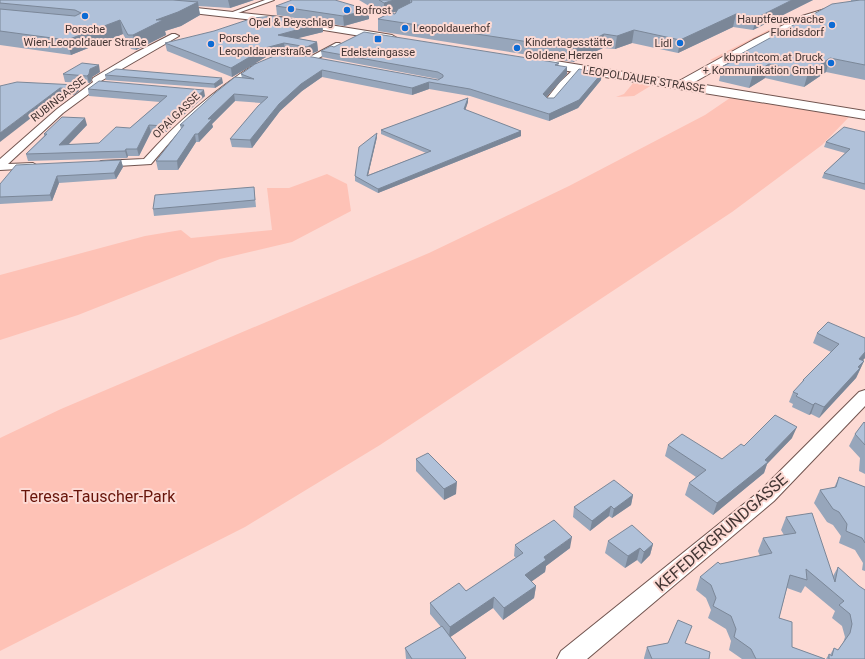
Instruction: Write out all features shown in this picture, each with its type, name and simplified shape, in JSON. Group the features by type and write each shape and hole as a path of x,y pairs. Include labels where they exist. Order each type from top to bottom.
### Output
{"main road":[{"path":"681,85 757,42 806,18 825,12 865,6"},
{"path":"158,7 232,13 401,40"},
{"name":"LEOPOLDAUER STRASSE","path":"519,59 865,115"}],"street":[{"path":"232,13 271,0"},
{"path":"328,62 306,58 348,41 363,33"},
{"name":"RUBINGASSE","path":"0,166 60,111 99,85 96,80 118,66 175,36"},
{"name":"OPALGASSE","path":"91,164 147,162 170,135 193,112 216,93 268,60"},
{"path":"549,102 563,84 579,69"},
{"path":"76,87 99,85"},
{"path":"203,92 216,93"},
{"path":"0,166 43,166"},
{"name":"KEFEDERGRUNDGASSE","path":"569,659 767,496 865,396"}],"green space":[{"path":"772,28 776,29 716,61 710,60"},
{"path":"634,82 652,85 634,96 616,97 624,94"},
{"name":"Teresa-Tauscher-Park","path":"730,98 849,117 822,145 732,212 380,445 245,527 0,651 0,438 61,409 429,253 569,186 705,115"},
{"path":"327,174 347,184 351,211 292,242 220,259 78,315 0,340 0,275 145,236 181,230 191,238 272,230 267,188 289,188"}],"building":[{"path":"0,0 173,0 198,2 178,12 156,20 163,20 133,35 128,35 120,20 67,40 0,31 0,9 75,16 81,13 75,10 0,3"},
{"path":"292,0 335,0 369,10 343,16 276,6"},
{"path":"379,0 394,0 384,3"},
{"path":"411,0 792,0 756,18 736,14 680,40 634,30 617,36 604,34 575,49 378,19 390,13 395,14 398,9 412,2"},
{"path":"865,0 865,65 830,58 808,73 769,64 753,74 722,67 731,62 728,61 832,4"},
{"path":"274,16 322,23 278,35 317,42 307,47 284,43 265,48 231,68 165,43 214,31 253,18"},
{"path":"364,32 559,63 555,65 567,67 543,94 547,98 554,98 579,69 602,73 579,100 549,114 470,89 429,82 412,88 322,70 301,84 279,104 250,140 230,139 258,106 268,97 234,94 208,119 212,119 198,134 195,134 177,161 156,161 184,125 180,125 215,93 235,77 254,79 241,74 255,64 274,56 290,53 438,80 443,77 443,75 438,72 321,51 331,46 334,47"},
{"path":"82,63 99,65 90,69 87,76 63,74"},
{"path":"116,69 222,78 214,84 105,75"},
{"path":"99,81 204,90 176,114 165,126 149,125 137,149 126,149 125,151 26,154 62,117 85,118 59,145 99,143 116,127 130,128 167,96 88,89"},
{"path":"17,82 77,85 72,89 60,88 0,133 0,86"},
{"path":"468,98 464,109 521,131 378,189 355,176 359,147 377,133 367,176 431,151 381,130"},
{"path":"844,127 865,132 865,184 824,173 850,149 826,142"},
{"path":"121,160 114,173 57,176 50,195 0,197 0,184 16,165"},
{"path":"254,187 255,200 153,209 155,195"},
{"path":"828,322 865,338 865,352 859,359 864,361 858,367 860,368 824,407 815,403 813,405 796,396 798,394 793,392 839,344 817,333"},
{"path":"775,415 797,427 765,460 768,462 717,503 689,483 706,470 668,445 682,434 722,459 741,444 744,446"},
{"path":"864,422 865,423 865,445 855,434"},
{"path":"428,453 457,482 444,489 416,459"},
{"path":"839,477 865,487 865,543 862,538 846,531 847,524 839,512 833,509 820,490 836,487"},
{"path":"614,480 633,495 614,509 611,506 592,521 574,507"},
{"path":"812,513 835,582 838,567 865,590 865,659 829,659 829,654 832,656 834,648 838,650 850,633 852,624 850,614 839,605 844,601 806,569 807,580 790,575 779,618 792,622 792,647 825,659 756,659 751,649 734,637 736,629 731,616 713,606 716,598 711,585 700,577 718,562 720,564 772,553 763,538 796,533 786,517"},
{"path":"554,520 572,537 544,557 546,560 525,575 536,586 504,608 494,597 450,627 430,603 459,583 466,591 523,553 515,545"},
{"path":"632,525 653,544 644,552 640,548 628,556 608,541"},
{"path":"678,620 692,626 685,643 710,652 709,659 652,659 647,647 668,643"},
{"path":"442,626 466,658 412,659 405,648"}],"place":[{"name":"Opel & Beyschlag","path":"291,9"},
{"name":"Bofrost","path":"347,10"},
{"name":"Porsche Wien-Leopoldauer Straße","path":"85,16"},
{"name":"Hauptfeuerwache Floridsdorf","path":"832,25"},
{"name":"Leopoldauerhof","path":"405,28"},
{"name":"Edelsteingasse","path":"378,39"},
{"name":"Lidl","path":"680,43"},
{"name":"Porsche Leopoldauerstraße","path":"211,44"},
{"name":"Kindertagesstätte Goldene Herzen","path":"517,48"},
{"name":"kbprintcom.at Druck + Kommunikation GmbH","path":"831,63"}]}
